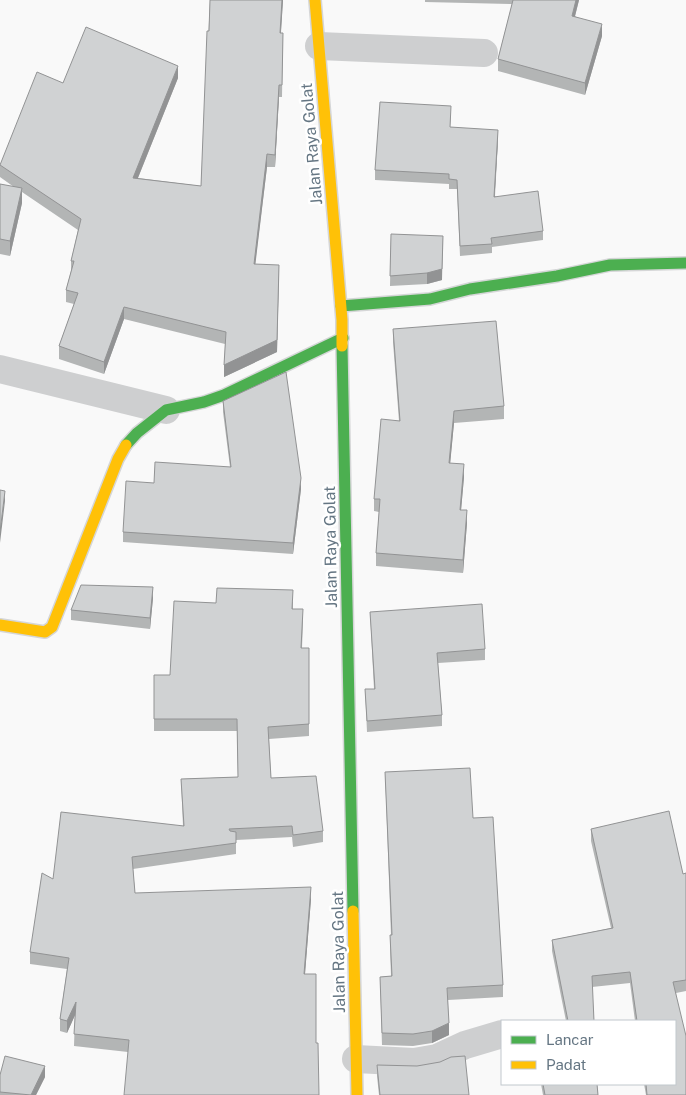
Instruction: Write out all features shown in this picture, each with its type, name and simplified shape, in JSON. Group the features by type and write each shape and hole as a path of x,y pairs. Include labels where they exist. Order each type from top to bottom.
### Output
{"main road":[{"name":"Jalan Raya Golat","path":"314,0 343,338 357,1095"},
{"path":"341,306 430,299 470,289 557,276 610,265 686,263"},
{"path":"0,625 45,632 52,627 118,458 127,443 137,432 166,410 224,396 343,338"}],"street":[{"path":"319,46 484,53"},
{"path":"0,369 166,410"},
{"path":"356,1059 414,1062 438,1058 465,1045 501,1034"}],"building":[{"path":"210,0 282,0 280,33 283,33 282,85 279,85 275,155 267,154 254,264 279,265 277,340 224,365 226,332 124,307 104,362 59,346 78,293 66,290 74,261 71,261 81,219 0,165 37,72 63,83 86,27 178,66 133,178 201,186"},
{"path":"513,0 576,0 572,16 602,24 585,83 498,59"},
{"path":"380,102 451,106 450,127 498,130 494,197 538,191 543,231 491,238 492,244 460,246 457,180 449,179 449,174 375,170"},
{"path":"0,184 22,188 10,241 0,239"},
{"path":"391,234 443,236 442,269 427,273 390,276"},
{"path":"496,321 504,406 454,411 449,463 464,464 460,510 467,510 463,560 376,553 380,499 374,499 381,419 400,421 393,329"},
{"path":"286,372 301,478 293,543 123,532 126,481 154,483 155,462 231,467 223,401"},
{"path":"0,490 5,491 0,532"},
{"path":"81,585 153,587 150,618 71,610"},
{"path":"217,588 293,590 292,609 303,609 301,648 309,648 309,724 268,727 271,778 316,776 323,831 293,835 292,826 229,829 236,832 236,843 132,857 135,893 311,887 304,974 316,974 316,1043 318,1043 319,1095 124,1095 129,1040 74,1034 76,1002 67,1021 60,1019 69,958 30,952 42,873 53,879 61,812 184,826 181,779 238,777 237,719 154,719 154,675 170,675 174,601 216,603"},
{"path":"482,604 485,649 437,653 442,715 367,721 365,689 375,689 370,612"},
{"path":"470,768 473,818 493,817 503,985 447,988 449,1023 432,1031 413,1034 382,1033 380,977 392,976 385,772"},
{"path":"669,811 683,874 686,873 686,980 673,982 686,1036 686,1095 647,1095 646,1085 676,1085 676,1020 637,1020 630,972 592,976 594,1020 568,1020 552,940 613,928 591,829"},
{"path":"5,1056 45,1066 31,1095 0,1092 0,1075"},
{"path":"465,1056 469,1095 380,1095 377,1065 417,1066 440,1062 451,1057"},
{"path":"543,1085 597,1085 598,1095 545,1095"}],"traffic: fast":[{"path":"341,306 430,299 470,289 557,276 610,265 686,263"},
{"path":"126,445 137,433 166,410 204,402 224,395 343,338"},
{"path":"342,346 353,911"}],"traffic: slow":[{"path":"315,0 342,320 342,346"},
{"path":"0,625 45,632 52,627 118,459 126,445"},
{"path":"353,911 357,1095"}]}
